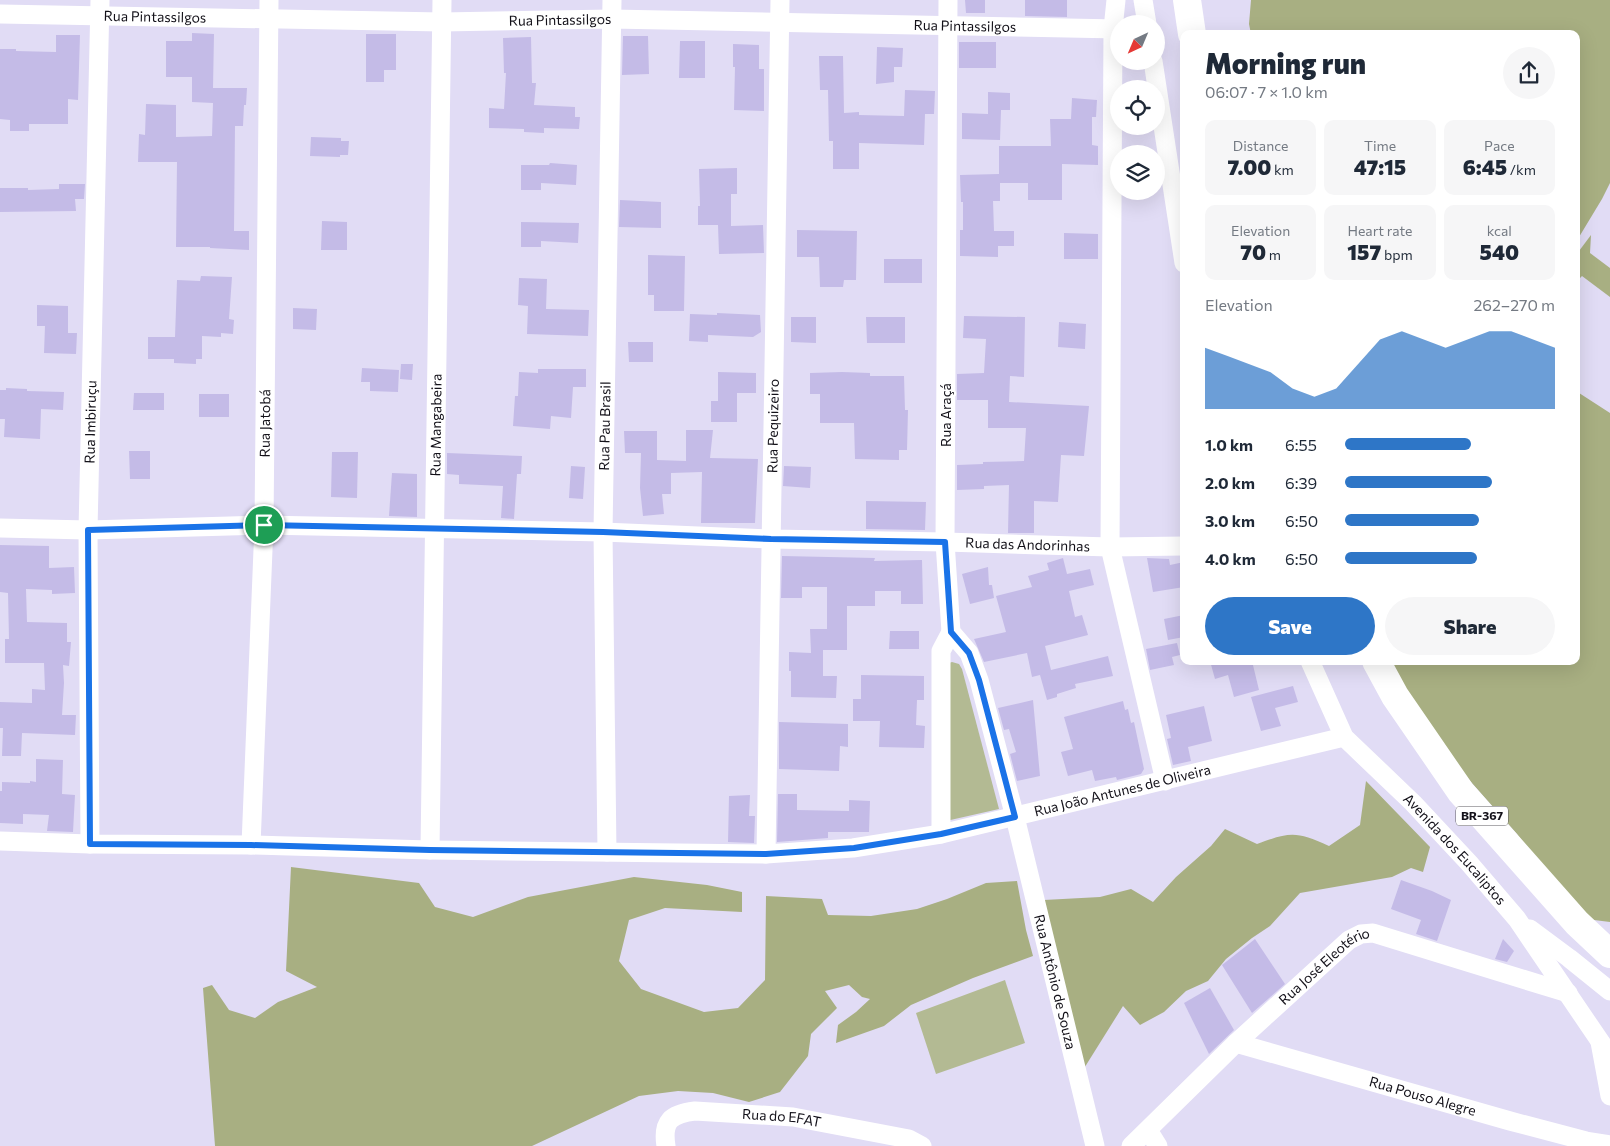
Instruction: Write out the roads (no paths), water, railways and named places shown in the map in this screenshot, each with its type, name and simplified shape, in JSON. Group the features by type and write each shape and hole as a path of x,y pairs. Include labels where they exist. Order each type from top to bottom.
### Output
{"main road":[{"path":"1187,0 1191,30"},
{"name":"BR-367","path":"1378,665 1395,696 1461,792 1577,923 1610,954"}],"street":[{"name":"Rua Mangabeira","path":"430,850 442,0"},
{"name":"Rua Pau Brasil","path":"607,852 603,532 612,0"},
{"name":"Rua Pequizeiro","path":"766,854 780,0"},
{"name":"Rua Araçá","path":"948,0 945,542 951,632"},
{"path":"1116,0 1116,15"},
{"path":"1143,0 1146,15"},
{"name":"Rua Pintassilgos","path":"0,14 100,8 269,9 442,22 612,19 1110,29"},
{"name":"Rua Imbiruçu","path":"90,844 88,530 100,8"},
{"name":"Rua Jatobá","path":"251,845 264,525 269,9"},
{"path":"1116,70 1110,547 1165,781"},
{"path":"1154,70 1180,237"},
{"name":"Rua das Andorinhas","path":"0,528 88,530 264,525 603,532 771,539 1110,547 1180,546"},
{"path":"941,834 941,651 951,632 969,653 979,680 1015,817"},
{"name":"Avenida dos Eucaliptos","path":"1312,665 1344,737 1413,803 1469,862 1517,920 1605,1048"},
{"name":"Rua João Antunes de Oliveira","path":"0,841 430,850 766,854 854,848 941,834 1344,737"},
{"name":"Rua Antônio de Souza","path":"1015,817 1095,1146"},
{"path":"1517,920 1610,991"},
{"name":"Rua José Eleotério","path":"1131,1146 1153,1138 1236,1043 1349,940 1361,934 1373,933 1568,993"},
{"name":"Rua Pouso Alegre","path":"1236,1043 1510,1121 1586,1141 1610,1145"},
{"path":"1605,1048 1610,1096"},
{"name":"Rua do EFAT","path":"666,1146 664,1132 670,1118 679,1113 695,1112 793,1117 909,1139 922,1146"}]}
